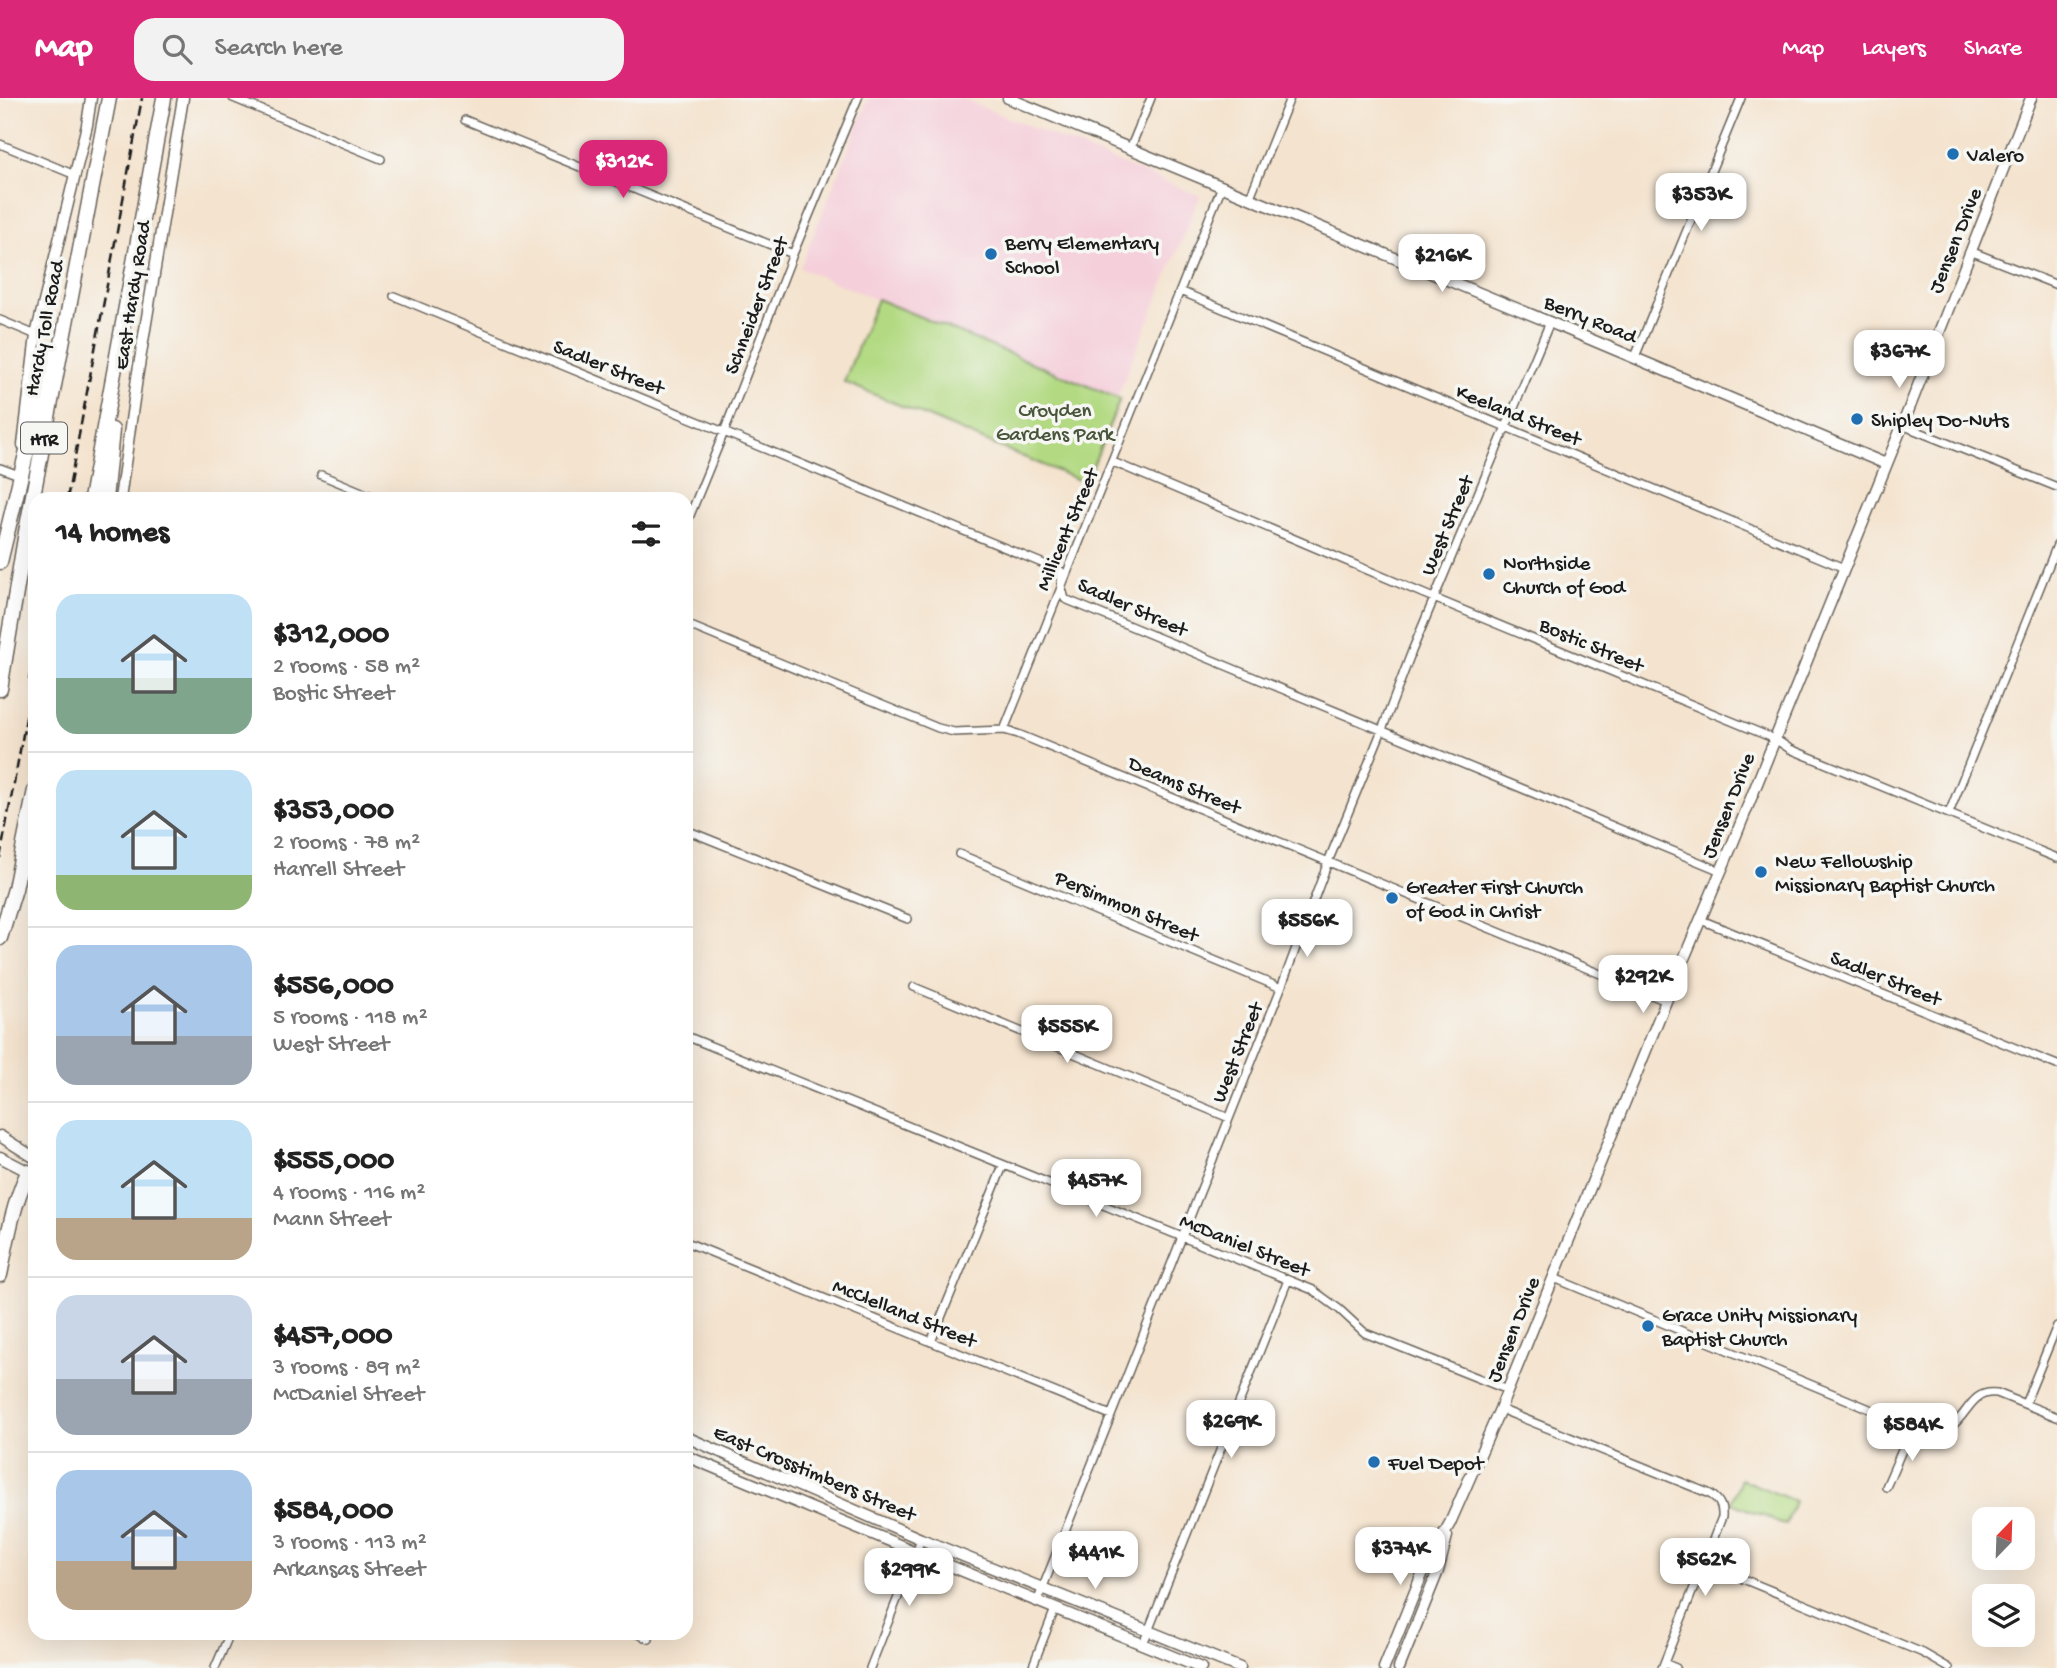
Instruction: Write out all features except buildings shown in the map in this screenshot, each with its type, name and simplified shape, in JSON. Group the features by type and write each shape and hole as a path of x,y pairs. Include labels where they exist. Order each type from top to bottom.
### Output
{"highway":[{"name":"Hardy Toll Road","path":"34,492 108,98"},
{"path":"92,492 164,98"},
{"path":"0,561 91,187"},
{"path":"106,492 117,358"},
{"name":"Hardy Toll Road","path":"0,690 28,521"},
{"path":"0,938 15,889 28,825"},
{"path":"0,1275 19,1193 28,1176"}],"main road":[{"path":"0,561 19,475 36,335 91,98"},
{"name":"East Hardy Road","path":"121,492 183,98"},
{"name":"Berry Road","path":"1008,98 1635,357 1886,464"},
{"name":"Jensen Drive","path":"1384,1668 1425,1567 1450,1523 1508,1390 1775,739 2031,98"},
{"path":"0,1136 28,1161"},
{"path":"0,1157 28,1165"},
{"name":"East Crosstimbers Street","path":"693,1440 921,1539 1148,1630 1221,1664 1240,1668"},
{"name":"East Crosstimbers Street","path":"693,1459 1201,1668"},
{"path":"769,1492 776,1476"},
{"name":"Jensen Drive","path":"1399,1668 1438,1572 1450,1523"},
{"path":"1417,1587 1430,1593"}],"street":[{"path":"233,98 381,159"},
{"name":"Schneider Street","path":"693,508 858,98"},
{"path":"1130,149 1151,98"},
{"path":"1250,197 1290,98"},
{"path":"1635,357 1741,98"},
{"path":"465,120 793,254"},
{"path":"0,144 75,174"},
{"name":"Millicent Street","path":"1004,730 1222,186"},
{"path":"1970,251 2057,285"},
{"name":"Keeland Street","path":"1180,291 1844,568"},
{"name":"Sadler Street","path":"394,296 1061,571 1061,586 1065,599 1721,871"},
{"path":"0,320 36,335"},
{"name":"West Street","path":"1037,1602 1281,988 1328,862 1550,322"},
{"path":"1902,425 2057,486"},
{"name":"Bostic Street","path":"1113,462 1775,739 1790,749 2057,858"},
{"path":"0,468 19,475"},
{"path":"321,475 362,492"},
{"path":"1949,813 2057,545"},
{"name":"Deams Street","path":"693,627 938,727 954,732 1004,730 1018,734 1666,1001"},
{"path":"693,833 908,919"},
{"name":"Persimmon Street","path":"959,854 1281,988"},
{"name":"Sadler Street","path":"1701,920 2057,1065"},
{"path":"915,987 1229,1118"},
{"name":"McDaniel Street","path":"693,1039 1313,1290 1365,1333 1508,1390"},
{"path":"931,1342 1003,1166"},
{"name":"McClelland Street","path":"693,1245 1111,1415"},
{"path":"1554,1278 1925,1432 1936,1434 1949,1430 1979,1395 1987,1392 2057,1417"},
{"path":"1143,1644 1288,1280"},
{"path":"2025,1404 2057,1326"},
{"path":"1500,1409 1708,1493 1720,1503 1723,1509 1722,1517 1663,1666 1676,1668"},
{"path":"1886,1487 1912,1427"},
{"path":"870,1668 921,1539"},
{"path":"1704,1563 1923,1653 1949,1668"},
{"path":"1032,1668 1055,1609"},
{"path":"218,1667 228,1640"}],"shaded area":[{"name":"Berry Elementary School","path":"869,98 960,98 1200,196 1118,395 1120,399 800,268"}],"green space":[{"name":"Croyden Gardens Park","path":"877,299 1120,399 1086,483 844,382"},
{"path":"1741,1479 1795,1501 1786,1525 1731,1503"}],"railway":[{"path":"68,492 142,98"},
{"path":"0,858 28,708"}],"place":[{"name":"Valero","path":"1953,154"},
{"name":"Berry Elementary School","path":"991,254"},
{"name":"Shipley Do-Nuts","path":"1857,419"},
{"name":"Northside Church of God","path":"1489,574"},
{"name":"New Fellowship Missionary Baptist Church","path":"1761,872"},
{"name":"Greater First Church of God in Christ","path":"1392,898"},
{"name":"Grace Unity Missionary Baptist Church","path":"1648,1326"},
{"name":"Fuel Depot","path":"1374,1462"}]}
